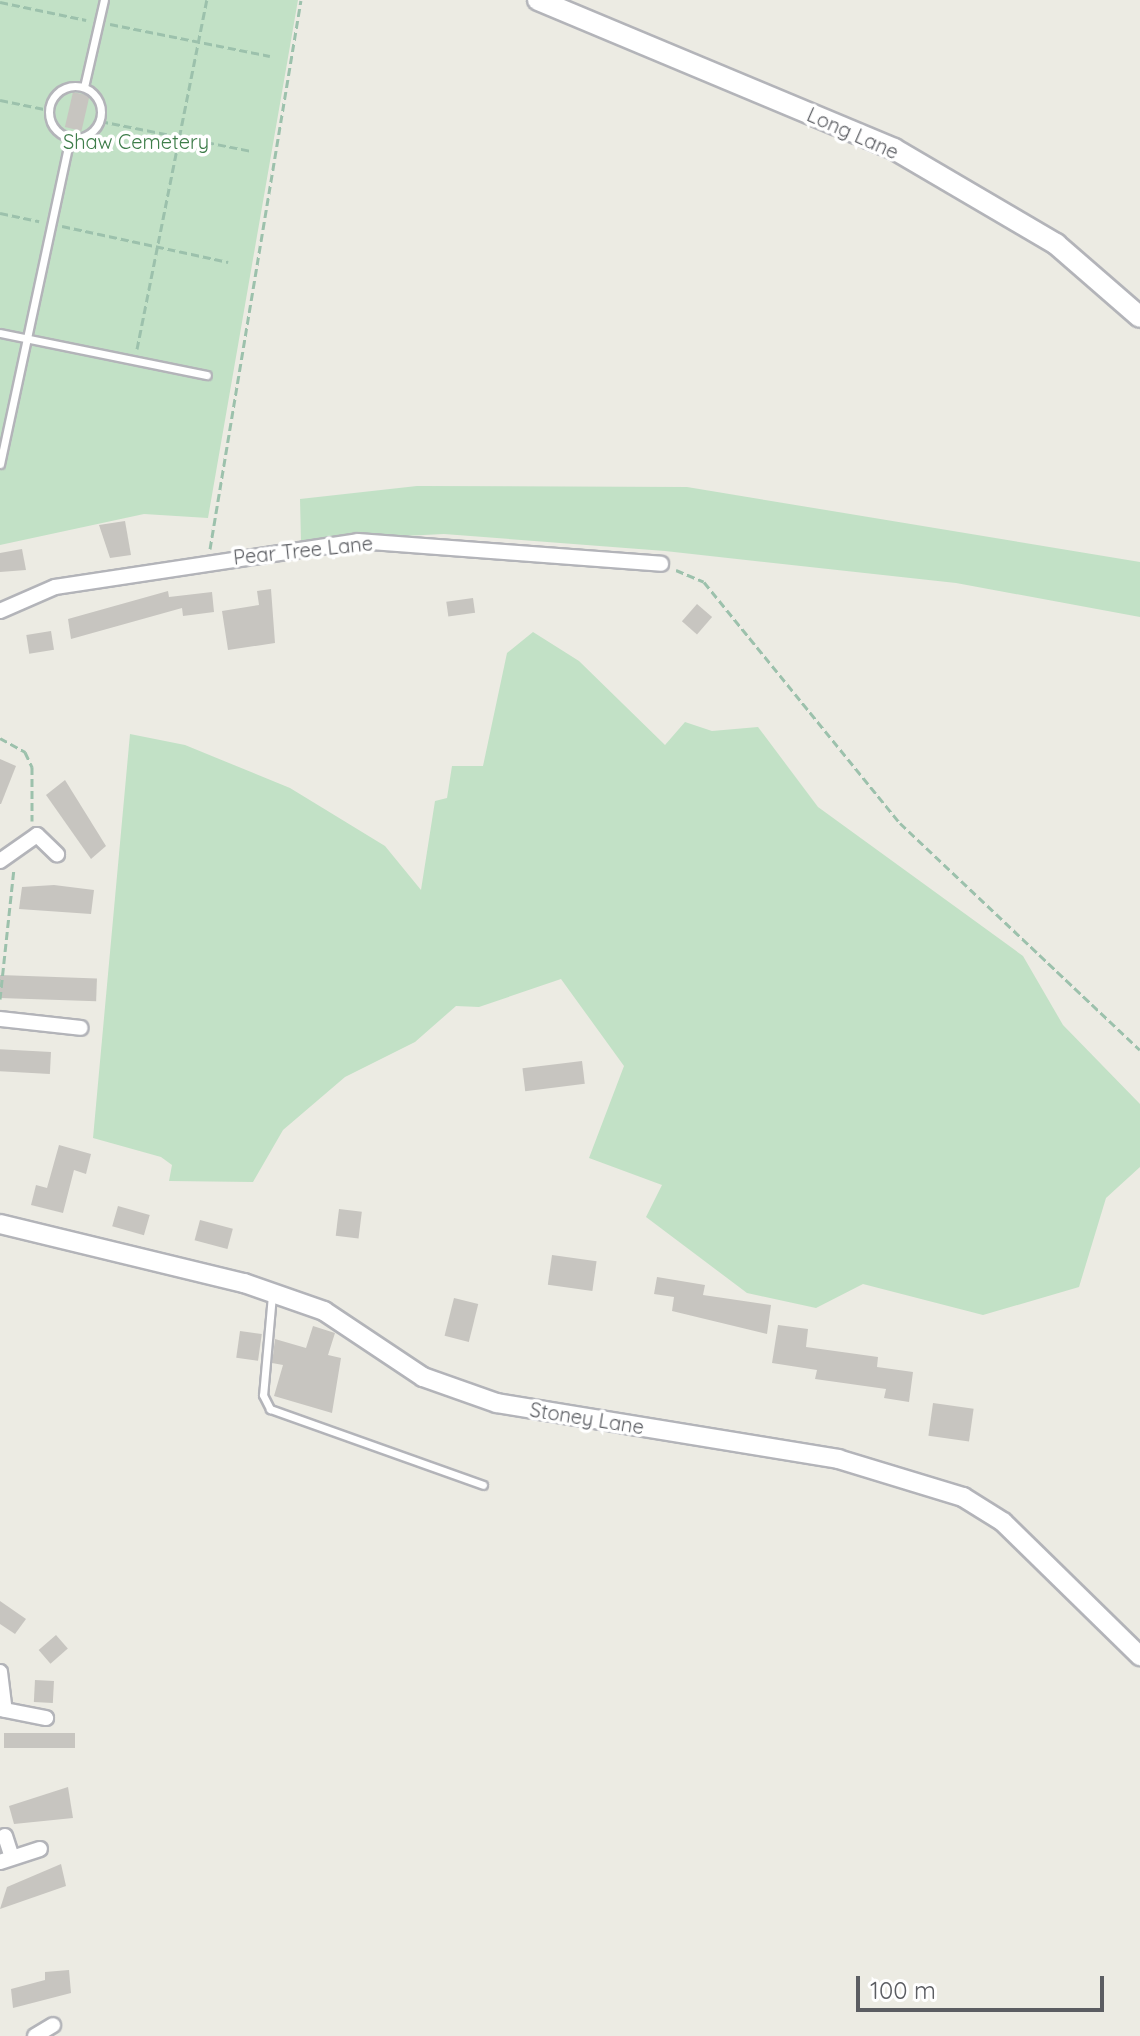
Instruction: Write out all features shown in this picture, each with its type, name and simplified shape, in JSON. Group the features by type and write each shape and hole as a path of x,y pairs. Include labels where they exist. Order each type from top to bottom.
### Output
{"main road":[{"name":"Long Lane","path":"538,0 894,149 1056,244 1140,317"}],"street":[{"name":"Pear Tree Lane","path":"1,608 55,587 208,561 358,541 661,564"},
{"path":"0,861 16,853 37,835 57,854"},
{"path":"0,1019 81,1028"},
{"name":"Stoney Lane","path":"0,1224 273,1293 352,1326 423,1377 497,1403 838,1459 963,1497 1003,1522 1140,1656"},
{"path":"0,1672 2,1710 46,1718"},
{"path":"5,1836 5,1859 40,1849"},
{"path":"35,2036 53,2025"}],"lane":[{"path":"84,87 104,0"},
{"path":"70,138 58,133 49,110 61,90 84,87"},
{"path":"0,464 23,338 70,138 100,121 99,101 84,87"},
{"path":"0,333 207,375"},
{"path":"273,1293 263,1395 270,1409 483,1485"}],"path":[{"path":"135,360 207,0"},
{"path":"208,561 301,0"},
{"path":"0,2 270,56"},
{"path":"0,100 49,110"},
{"path":"100,121 252,151"},
{"path":"0,213 228,262"},
{"path":"661,564 704,582 900,823 1140,1050"},
{"path":"0,738 25,752 32,767 37,835"},
{"path":"0,999 16,853"}],"green space":[{"name":"Shaw Cemetery","path":"0,0 298,0 208,518 144,514 0,545"},
{"path":"417,486 687,487 1140,562 1140,617 956,583 665,551 444,534 301,541 300,499"},
{"path":"533,632 579,661 665,745 685,722 712,731 758,727 818,807 1023,956 1063,1025 1140,1104 1140,1167 1106,1198 1079,1287 983,1315 863,1284 816,1308 747,1293 646,1217 662,1185 589,1158 624,1066 561,979 479,1007 456,1006 415,1042 345,1077 283,1130 253,1182 169,1181 172,1165 161,1157 93,1138 130,734 185,745 290,788 385,846 421,890 435,801 447,798 452,766 483,766 507,653"}],"building":[{"path":"73,92 90,96 81,131 65,127"},
{"path":"125,521 131,555 110,558 99,525"},
{"path":"22,549 26,570 0,572 0,553"},
{"path":"271,589 275,643 228,650 222,611 259,605 257,591"},
{"path":"168,591 169,597 212,592 214,612 183,616 182,608 71,639 68,619"},
{"path":"473,598 475,613 448,617 446,602"},
{"path":"697,604 712,617 697,634 682,621"},
{"path":"51,631 54,650 29,654 26,635"},
{"path":"0,759 16,766 1,804 0,804"},
{"path":"65,780 106,846 91,859 46,795"},
{"path":"54,885 94,890 91,914 19,909 22,887"},
{"path":"0,975 97,978 96,1001 0,998"},
{"path":"0,1049 51,1052 50,1074 0,1071"},
{"path":"582,1061 585,1084 525,1091 522,1068"},
{"path":"59,1145 91,1154 86,1174 74,1170 63,1213 31,1205 36,1185 47,1188"},
{"path":"118,1206 150,1215 144,1235 112,1226"},
{"path":"339,1209 362,1212 359,1239 336,1236"},
{"path":"200,1220 233,1229 227,1249 195,1240"},
{"path":"552,1255 597,1261 592,1291 548,1285"},
{"path":"657,1277 705,1285 703,1295 771,1305 767,1334 672,1311 674,1297 654,1294"},
{"path":"454,1298 478,1304 469,1342 445,1336"},
{"path":"778,1325 808,1329 806,1347 878,1357 877,1367 913,1372 909,1402 884,1398 886,1389 815,1379 817,1370 772,1363"},
{"path":"313,1326 335,1333 328,1355 341,1358 332,1413 274,1396 283,1365 272,1363 275,1339 306,1348"},
{"path":"240,1331 262,1334 258,1361 236,1358"},
{"path":"933,1403 974,1409 969,1441 928,1436"},
{"path":"0,1601 26,1619 15,1634 0,1624"},
{"path":"56,1635 68,1649 50,1664 39,1650"},
{"path":"35,1680 54,1681 53,1703 34,1702"},
{"path":"4,1733 75,1733 75,1748 4,1748"},
{"path":"68,1787 73,1818 14,1824 9,1806"},
{"path":"61,1864 66,1886 0,1909 7,1887"},
{"path":"69,1970 71,1993 13,2008 11,1989 45,1980 45,1972"}]}
